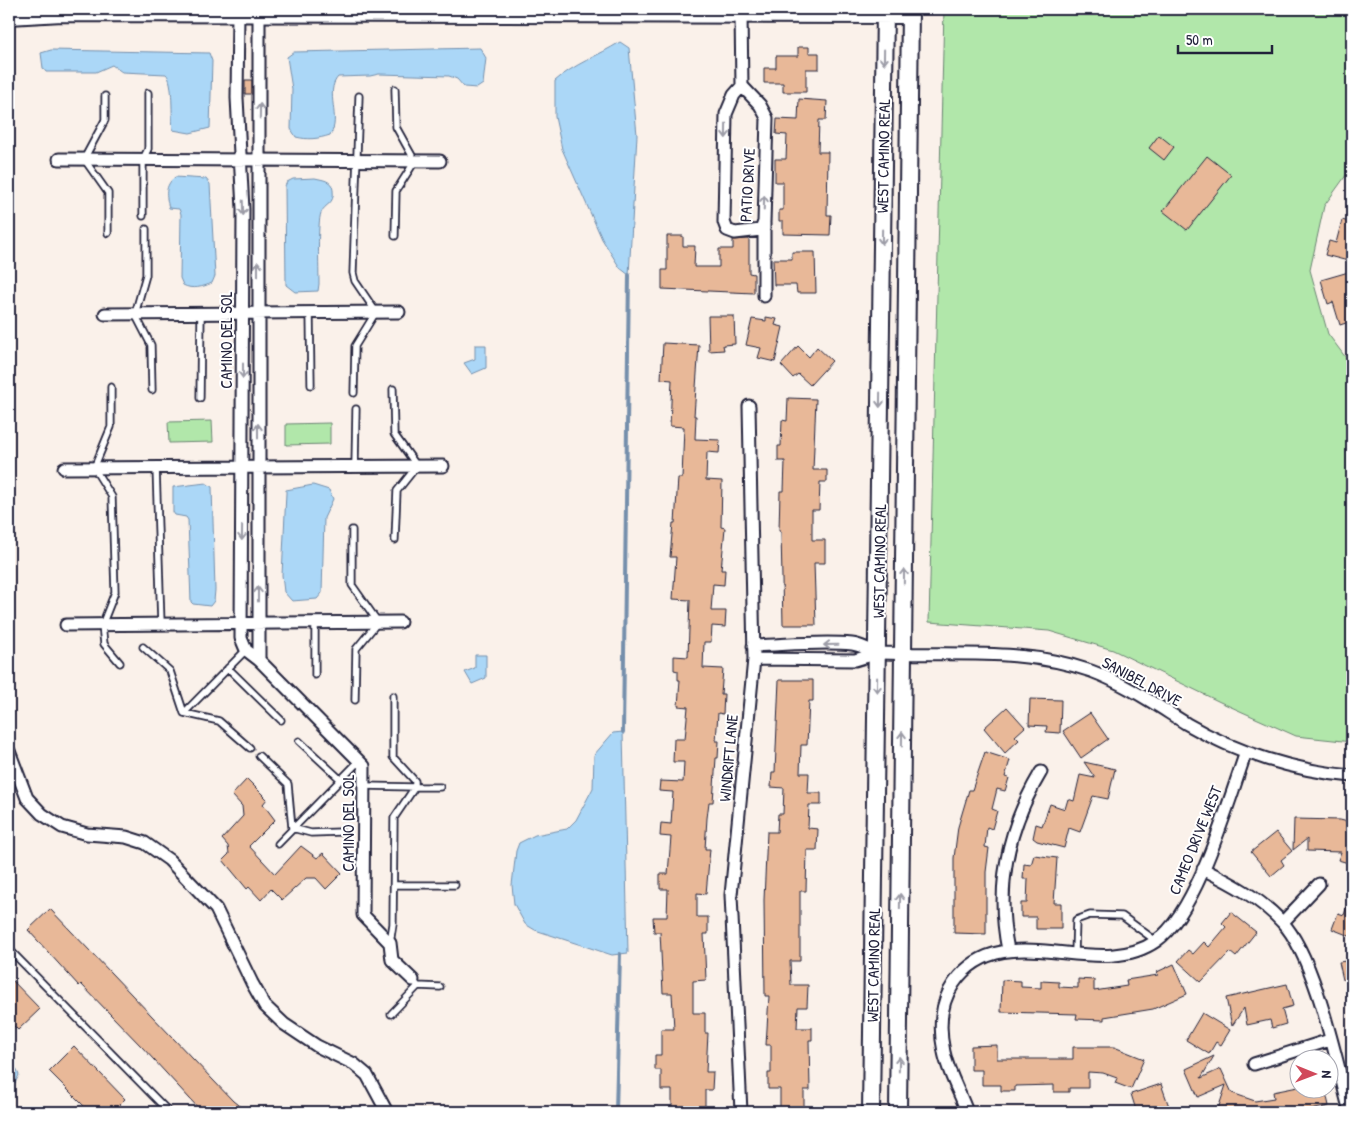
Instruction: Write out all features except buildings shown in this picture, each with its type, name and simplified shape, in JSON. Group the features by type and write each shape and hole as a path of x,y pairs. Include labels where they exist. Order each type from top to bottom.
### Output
{"street":[{"path":"9,16 84,11 741,14 910,12"},
{"name":"CAMINO DEL SOL","path":"238,11 239,160 243,209 241,638 246,650 259,660 364,766 364,915 390,943 392,960 416,983"},
{"name":"CAMINO DEL SOL","path":"259,11 259,660"},
{"name":"WEST CAMINO REAL","path":"871,1112 878,653 884,12"},
{"name":"WEST CAMINO REAL","path":"898,1112 910,12"},
{"path":"741,14 742,86"},
{"name":"PATIO DRIVE","path":"742,86 760,105 767,118 764,222 761,230 752,233 735,233 727,230 724,222 726,114 734,95 742,86"},
{"path":"59,159 440,161"},
{"path":"764,222 764,296"},
{"path":"105,314 399,312"},
{"name":"WINDRIFT LANE","path":"741,1112 731,895 754,659 749,406"},
{"path":"64,468 443,466"},
{"path":"66,625 400,622"},
{"name":"SANIBEL DRIVE","path":"753,646 853,644 878,653"},
{"name":"SANIBEL DRIVE","path":"754,659 855,660 878,653 1005,654 1067,664 1121,684 1188,724 1246,752 1304,769 1352,776"},
{"path":"9,751 28,798 42,814 62,827 87,834 126,838 145,843 169,860 216,909 252,984 266,1006 284,1024 317,1046 354,1064 367,1075 387,1112"},
{"name":"CAMEO DRIVE WEST","path":"967,1112 950,1072 941,1038 944,1003 953,985 965,971 980,959 1008,950 1122,954 1140,950 1156,941 1169,929 1192,895 1246,752"},
{"path":"1008,950 1002,908 1005,860 1018,814 1041,772"},
{"path":"1203,868 1254,897 1283,922 1300,952 1316,990 1350,1112"},
{"path":"1283,922 1319,884"},
{"path":"1254,1064 1330,1040"}],"lane":[{"path":"395,89 396,127 416,161 396,191 395,236"},
{"path":"143,216 143,160 148,149 148,93"},
{"path":"105,96 105,120 84,159 108,193 108,233"},
{"path":"354,393 355,346 376,312 355,281 353,274 359,96"},
{"path":"146,230 146,275 135,314 151,344 152,390"},
{"path":"310,312 311,385"},
{"path":"200,313 200,398"},
{"path":"111,387 111,427 94,468 112,497 115,592 102,625 104,644 120,663"},
{"path":"393,389 394,434 417,466 397,491 395,540"},
{"path":"355,466 356,409"},
{"path":"156,467 161,624"},
{"path":"352,530 352,585 378,622 356,649 355,700"},
{"path":"315,622 315,675"},
{"path":"143,646 170,671 184,713"},
{"path":"184,713 246,650"},
{"path":"228,668 281,720"},
{"path":"390,943 394,884 394,818 415,786 415,781 393,757 393,696"},
{"path":"184,713 219,721 250,748"},
{"path":"299,741 339,778"},
{"path":"259,756 288,784 292,828"},
{"path":"278,844 339,778 359,761"},
{"path":"364,786 440,787"},
{"path":"292,828 311,833 341,832"},
{"path":"394,884 455,885"},
{"path":"1074,953 1076,920 1090,915 1122,916 1156,941"},
{"path":"9,948 169,1112"},
{"path":"391,1014 416,983 440,987"}],"green space":[{"path":"944,9 1352,9 1352,167 1324,206 1310,270 1328,334 1352,366 1352,742 1296,736 1220,702 1113,650 1049,631 929,622"},
{"path":"212,421 213,442 169,443 168,422"},
{"path":"330,423 330,444 286,445 286,424"}],"water":[{"path":"620,42 629,48 637,135 629,275 620,268 602,239 562,149 555,117 555,81 578,65"},
{"path":"480,48 486,58 483,84 477,88 464,87 457,79 449,76 379,74 338,77 334,83 333,90 334,121 330,135 313,139 300,138 296,137 291,129 292,89 287,57 294,52"},
{"path":"51,50 209,53 212,61 210,128 190,133 173,130 171,91 169,78 166,74 122,72 112,65 96,72 46,72 43,68 41,53"},
{"path":"175,177 206,179 210,184 215,276 212,283 201,287 186,287 180,278 181,214 179,209 169,208 167,195 167,188"},
{"path":"315,178 329,182 333,195 333,199 323,210 320,218 318,291 295,292 286,285 285,186 287,182 293,179"},
{"path":"475,345 486,345 486,368 472,374 464,363 475,359"},
{"path":"206,483 212,487 215,590 214,601 210,606 193,604 191,602 188,520 186,517 175,515 173,512 173,487"},
{"path":"313,485 329,490 333,499 324,518 322,593 317,599 292,601 284,592 282,575 286,490"},
{"path":"475,655 486,655 486,678 472,684 465,672 475,668"},
{"path":"623,732 628,953 612,955 535,930 525,924 514,904 512,885 516,851 519,843 535,835 567,829 576,820 593,788 594,755 613,733"},
{"path":"9,1054 19,1075 15,1083 9,1085"}],"waterway":[{"path":"623,732 629,275"},
{"path":"616,1112 620,954"}]}
